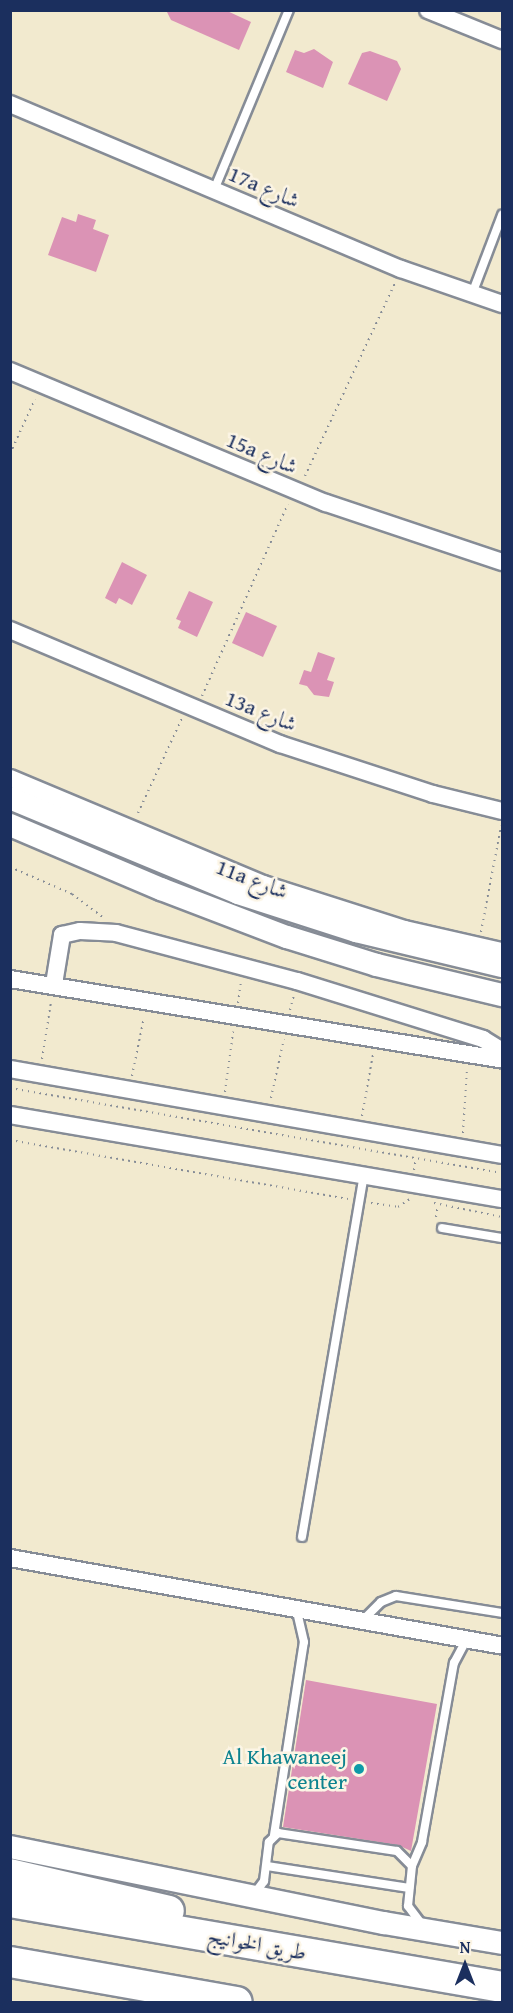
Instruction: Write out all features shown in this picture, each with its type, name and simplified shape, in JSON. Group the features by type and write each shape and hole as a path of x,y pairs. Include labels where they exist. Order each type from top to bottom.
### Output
{"highway":[{"path":"10,1875 236,1928 318,1955"},
{"name":"طريق الخوانيج","path":"10,1902 502,1987"},
{"path":"10,1962 224,2000"},
{"path":"10,1983 224,2000"}],"street":[{"path":"429,10 502,40"},
{"name":"17a شارع","path":"10,104 401,269 502,304"},
{"name":"15a شارع","path":"10,371 296,492 393,528 502,562"},
{"name":"13a شارع","path":"10,630 191,707 330,762 433,794 502,810"},
{"name":"11a شارع","path":"10,778 131,830 311,901 502,951"},
{"name":"11a شارع","path":"10,798 180,872 297,913 416,947 502,966"},
{"path":"10,808 32,816 51,816"},
{"name":"11a شارع","path":"10,825 161,890 287,937 377,965 502,995"},
{"path":"54,984 62,935 80,931 116,933 297,981 483,1039 502,1051"},
{"path":"10,979 54,984 502,1060"},
{"path":"10,1069 502,1155"},
{"path":"10,1115 502,1199"},
{"path":"10,1558 502,1647"},
{"path":"10,1847 446,1935 502,1943"}],"lane":[{"path":"214,190 289,10"},
{"path":"472,294 502,215"},
{"path":"302,1537 364,1176"},
{"path":"442,1228 502,1238"},
{"path":"360,1622 381,1602 396,1596 502,1613"},
{"path":"248,1896 262,1885 274,1835 304,1642 297,1611"},
{"path":"446,1935 413,1915 408,1906 409,1888 412,1866 422,1842 454,1663 466,1640"},
{"path":"274,1835 397,1851 412,1866"},
{"path":"267,1866 409,1888"}],"path":[{"path":"131,830 177,726 210,682 279,520 296,492 401,269"},
{"path":"10,454 41,385"},
{"path":"479,946 502,817"},
{"path":"10,867 72,894 109,922 116,933"},
{"path":"223,1105 244,967"},
{"path":"267,1113 297,981"},
{"path":"39,1074 54,984"},
{"path":"129,1089 147,1000"},
{"path":"359,1129 375,1039"},
{"path":"459,1147 466,1118 465,1083 471,1056"},
{"path":"10,1088 502,1173"},
{"path":"10,1140 398,1207 418,1197"},
{"path":"431,1202 445,1208 502,1217"}],"building":[{"path":"166,10 225,10 251,22 239,50 171,20"},
{"path":"314,49 333,62 323,88 286,72 295,50 304,53"},
{"path":"370,51 397,61 401,69 387,101 348,84 362,53"},
{"path":"78,214 96,220 93,229 109,235 96,272 48,255 62,217 76,222"},
{"path":"122,562 147,575 132,605 119,598 116,604 105,598"},
{"path":"189,591 213,602 197,637 178,628 181,621 176,619"},
{"path":"246,612 277,626 263,657 232,643"},
{"path":"318,652 335,658 327,680 334,682 329,697 314,695 307,686 299,684 304,670 311,672"},
{"name":"Al Khawaneej center","path":"306,1680 437,1704 411,1851 398,1845 283,1827"}],"place":[{"name":"Al Khawaneej center","path":"359,1769"}]}
